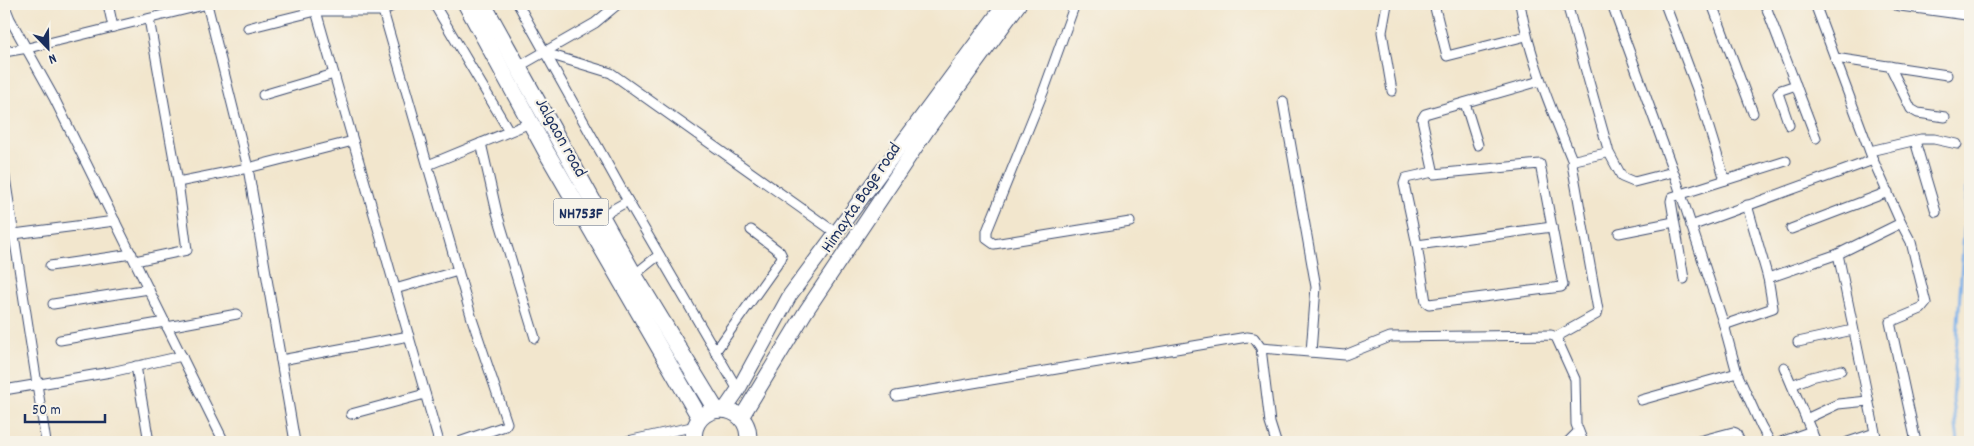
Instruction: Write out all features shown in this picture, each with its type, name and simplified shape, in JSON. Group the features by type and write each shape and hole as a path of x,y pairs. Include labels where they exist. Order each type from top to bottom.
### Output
{"highway":[{"name":"Jalgaon road","path":"466,4 697,429"},
{"name":"Jalgaon road","path":"483,4 634,275 721,410"},
{"path":"697,429 708,413 721,410 734,412 742,418 746,426 748,442"}],"main road":[{"path":"721,410 738,390 790,294 1005,4"},
{"name":"Himayta Bage road","path":"742,418 806,312 888,188 927,130 1019,4"},
{"path":"1903,4 1970,14"}],"street":[{"path":"4,4 7,19 28,48 224,442"},
{"path":"108,4 113,27"},
{"path":"4,52 28,48 207,4 248,168 295,442"},
{"path":"248,28 315,7 383,11 396,4"},
{"path":"434,4 510,132"},
{"path":"518,4 628,201 738,390"},
{"path":"518,67 595,23 618,4"},
{"path":"1075,4 1044,90 987,231 987,238 994,244 1130,222"},
{"path":"1387,4 1382,32 1392,91"},
{"path":"1434,4 1447,56 1526,36"},
{"path":"1261,348 1345,355 1390,337 1556,336 1596,314 1598,310 1573,162 1540,81 1526,36 1520,4"},
{"path":"1567,4 1608,151 1625,179 1638,182 1673,172"},
{"path":"1612,4 1673,172 1724,325 1737,372 1770,442"},
{"path":"1665,4 1697,89 1725,180"},
{"path":"1712,4 1753,113"},
{"path":"1765,4 1816,138"},
{"path":"1815,4 1872,155 1911,242 1926,302 1921,309 1890,322 1916,442"},
{"path":"315,7 439,442"},
{"path":"383,11 458,271 507,425 459,442"},
{"path":"50,266 134,258 187,250 178,182 149,19"},
{"path":"545,53 611,73 836,233"},
{"path":"1835,58 1947,75"},
{"path":"1890,66 1911,109 1918,113 1945,117"},
{"path":"263,95 334,74"},
{"path":"1433,172 1422,119 1426,114 1540,81"},
{"path":"1789,125 1778,93 1781,90 1796,85"},
{"path":"1283,101 1316,287 1311,352"},
{"path":"1465,103 1478,145"},
{"path":"428,165 530,123"},
{"path":"1691,226 1872,155 1915,141 1934,139 1957,144"},
{"path":"178,182 248,168 353,141"},
{"path":"1915,141 1936,212"},
{"path":"481,143 497,213 535,338"},
{"path":"1573,162 1608,151"},
{"path":"1684,279 1671,199 1680,194 1786,161"},
{"path":"1540,164 1552,227 1562,285 1558,288 1429,304 1424,298 1417,245 1404,181 1410,177 1433,172 1437,175 1540,164"},
{"path":"4,171 46,442"},
{"path":"1791,229 1888,192"},
{"path":"600,216 628,201"},
{"path":"1724,325 1774,308 1768,278 1747,205"},
{"path":"14,234 115,221"},
{"path":"1618,233 1674,222"},
{"path":"1768,278 1838,254 1902,223"},
{"path":"1417,245 1552,227"},
{"path":"715,352 782,259 780,252 751,230"},
{"path":"1838,254 1876,438 1848,442"},
{"path":"634,275 659,255"},
{"path":"395,290 458,271"},
{"path":"52,304 149,289"},
{"path":"60,340 237,314"},
{"path":"1798,342 1853,330"},
{"path":"281,360 409,336"},
{"path":"896,396 1247,336 1254,338 1261,348 1270,423 1276,442"},
{"path":"1556,336 1575,379 1576,424 1583,442"},
{"path":"4,390 182,356"},
{"path":"136,366 149,442"},
{"path":"1784,367 1816,442"},
{"path":"1792,385 1811,377 1841,370"},
{"path":"1641,400 1737,372"},
{"path":"351,414 425,394"},
{"path":"1806,419 1838,404 1868,401"},
{"path":"623,442 697,429"},
{"path":"1781,442 1812,431"},
{"path":"1568,442 1578,432"},
{"path":"1695,442 1733,432 1736,432 1740,442"}],"waterway":[{"path":"1958,442 1953,400 1970,140"}]}
